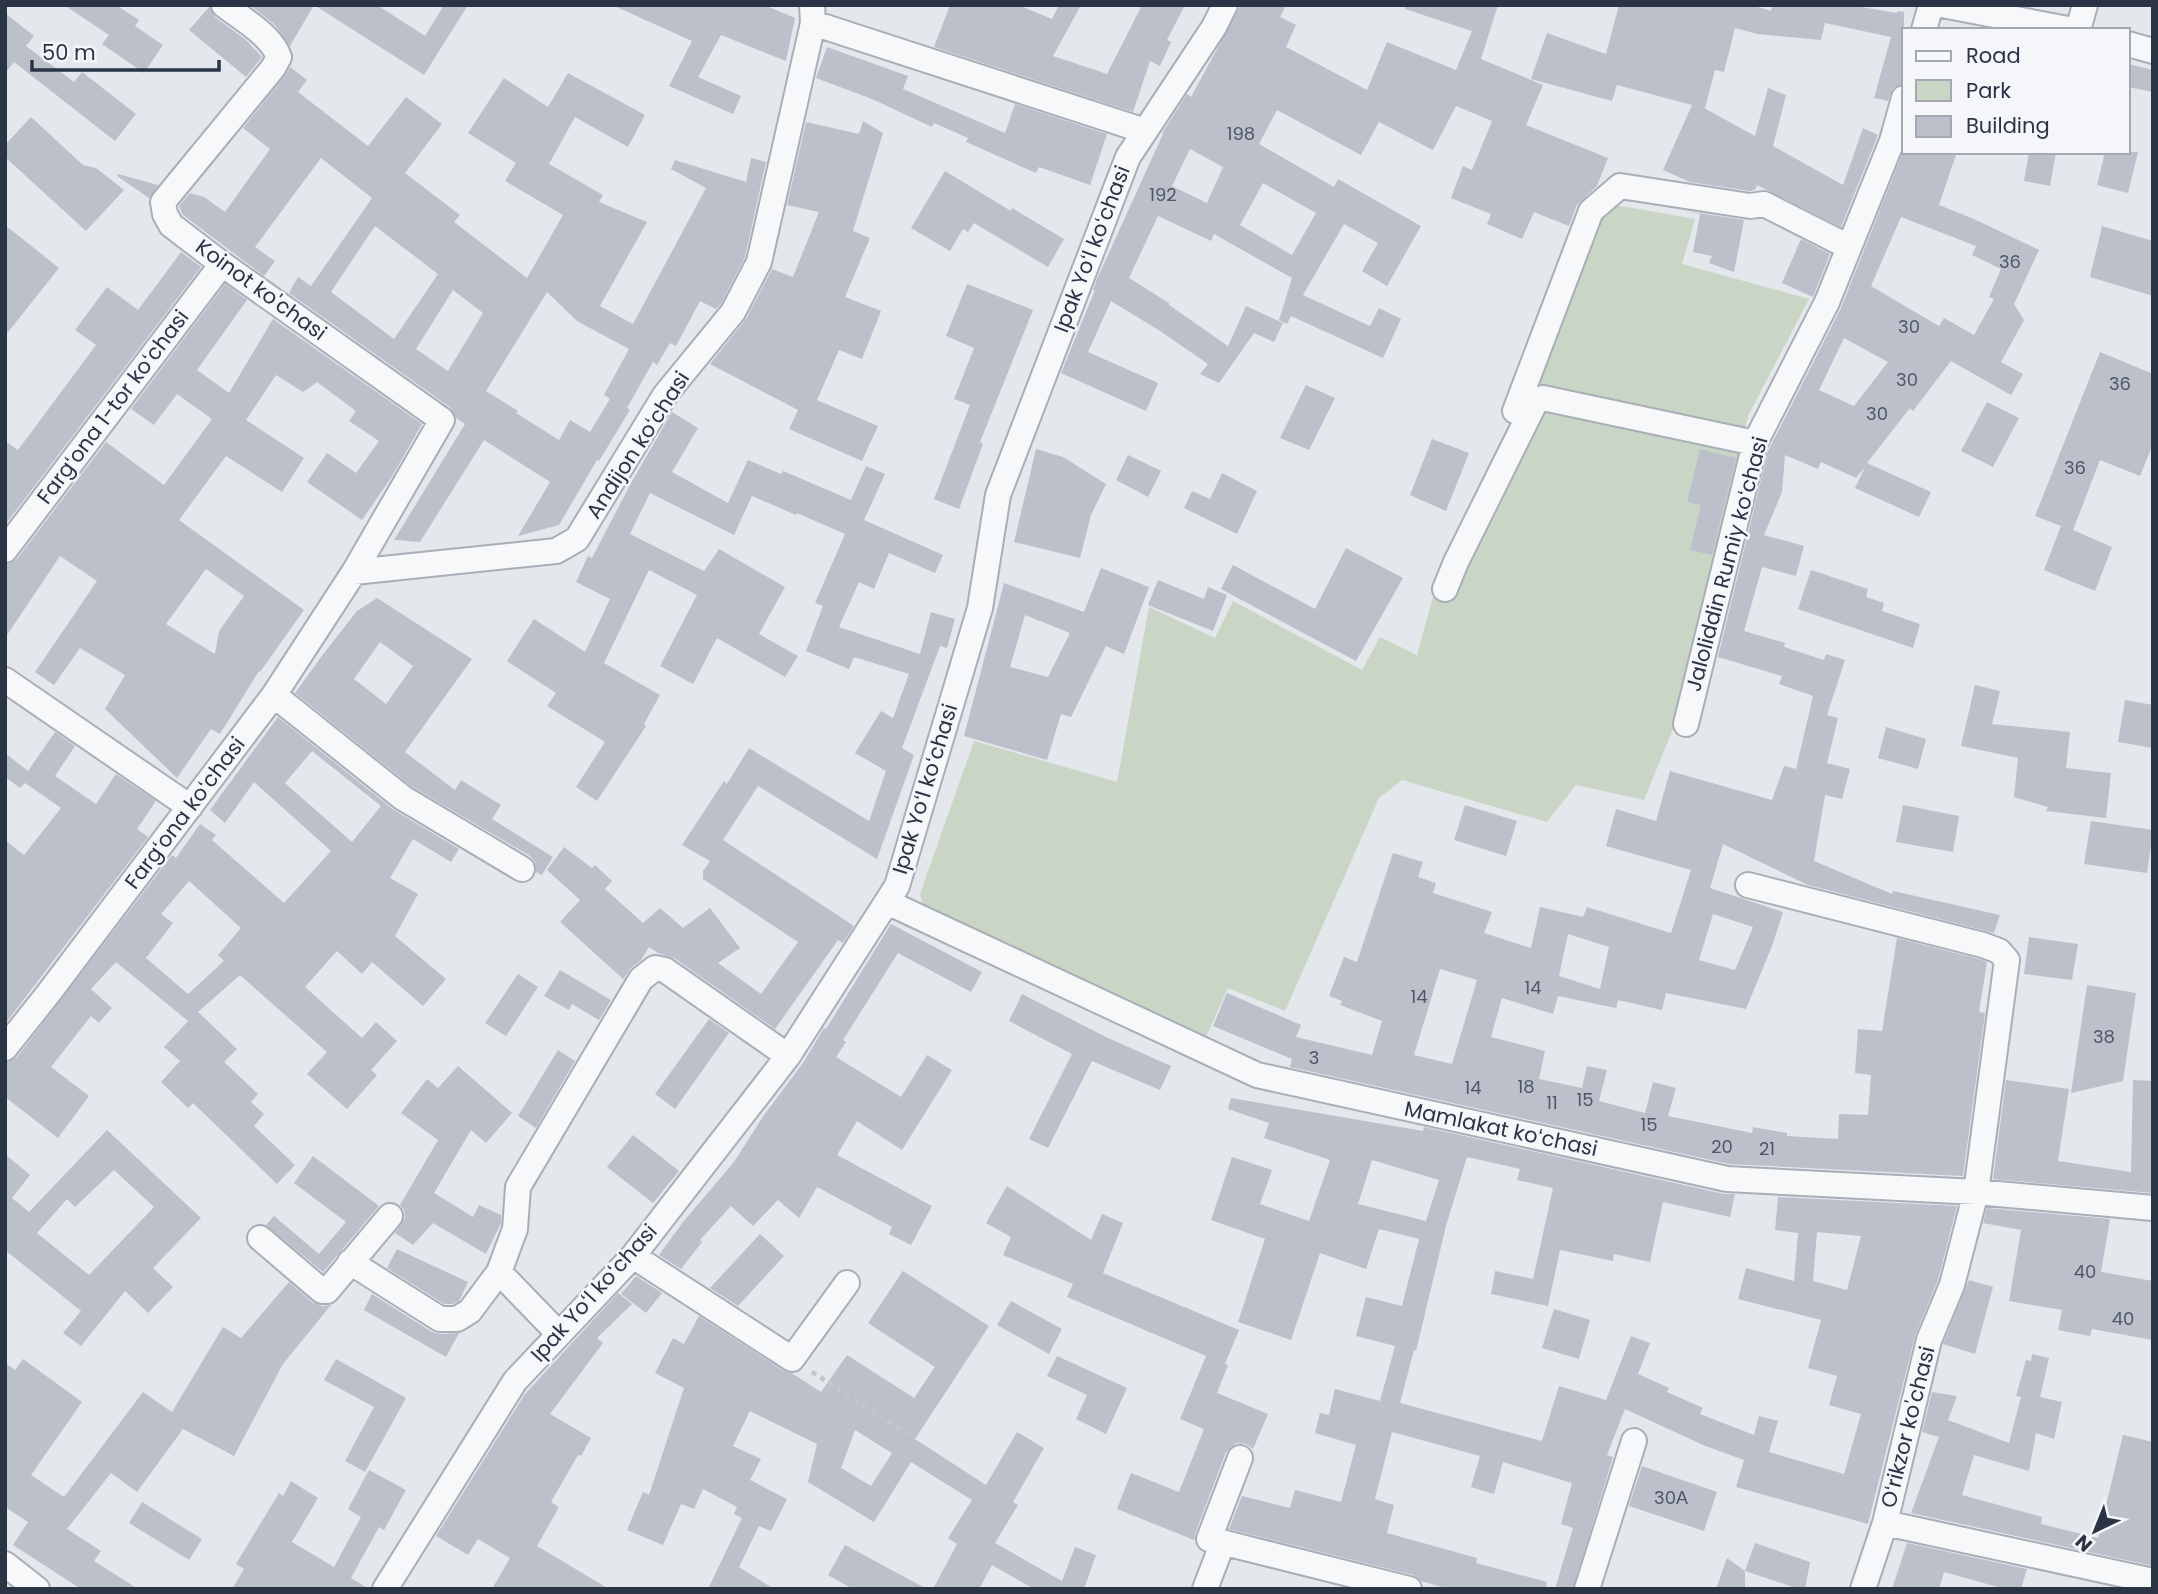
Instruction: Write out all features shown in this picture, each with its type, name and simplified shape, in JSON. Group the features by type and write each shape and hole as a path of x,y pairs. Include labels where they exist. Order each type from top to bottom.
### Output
{"street":[{"name":"Koinot ko'chasi","path":"224,5 276,48 279,57 163,202 165,214 172,225 222,264 442,420 354,572"},
{"name":"Ipak Yoʻl koʻchasi","path":"385,1589 515,1381 633,1256 788,1056 897,886 979,608 998,495 1128,157 1214,27 1225,5"},
{"path":"1925,28 1931,5"},
{"path":"1942,5 2063,28"},
{"path":"2079,28 2085,5"},
{"name":"Andijon koʻchasi","path":"354,572 556,551 577,539 665,394 733,312 758,262 812,14 1145,131"},
{"path":"2130,45 2153,51"},
{"name":"Jaloliddin Rumiy koʻchasi","path":"1686,724 1755,443 1828,302 1892,141 1902,105"},
{"path":"1515,411 1591,211 1620,186 1750,206 1764,204 1849,247"},
{"name":"Fargʻona 1-tor koʻchasi","path":"5,550 222,264"},
{"path":"1445,589 1455,562 1536,401 1543,398 1755,443"},
{"name":"Fargʻona koʻchasi","path":"5,1048 274,695 354,572"},
{"path":"5,680 190,807"},
{"path":"274,695 403,797 522,869"},
{"name":"Oʻrikzor ko'chasi","path":"1748,885 1983,945 1999,951 2007,960 1976,1192 1952,1284 1929,1340 1885,1523 2125,1582 2153,1581"},
{"name":"Mamlakat koʻchasi","path":"887,902 1257,1075 1727,1179 1976,1192 2153,1208"},
{"path":"351,1262 440,1319 457,1319 470,1311 499,1272 515,1229 518,1186 641,979 655,968 665,970 788,1056"},
{"path":"260,1238 322,1291 327,1291 390,1216"},
{"path":"633,1256 792,1359 847,1283"},
{"path":"499,1272 559,1334"},
{"path":"1587,1589 1634,1441"},
{"path":"1205,1589 1240,1458"},
{"path":"1863,1589 1885,1523"},
{"path":"1216,1540 1409,1589"},
{"path":"5,1564 37,1589"}],"path":[{"path":"792,1359 908,1434"}],"green space":[{"path":"1615,205 1695,219 1682,264 1809,299 1748,416 1713,560 1687,695 1644,800 1576,785 1547,822 1402,780 1379,798 1285,1011 1228,988 1203,1043 927,916 920,894 974,741 1117,782 1149,607 1215,638 1233,601 1362,670 1380,637 1417,655 1443,560 1534,387 1595,219"}],"building":[{"path":"64,5 116,5 139,20 135,26 163,45 144,73 102,44 109,35"},
{"path":"250,5 314,5 290,46 274,24"},
{"path":"314,5 377,5 425,36 444,5 468,5 424,75"},
{"path":"612,5 764,5 795,18 786,61 721,35 698,77 741,96 733,114 669,86 692,41"},
{"path":"950,5 1018,5 1052,19 1059,5 1081,5 1053,56 1107,74 1142,5 1185,5 1167,40 1171,42 1160,66 1150,61 1133,112 934,47"},
{"path":"1241,5 1286,5 1280,17 1296,25 1286,47 1367,90 1387,42 1456,70 1472,31 1405,9 1405,5 1498,5 1481,59 1543,85 1526,125 1608,158 1597,186 1577,205 1569,226 1534,212 1522,239 1487,224 1491,214 1451,198 1463,166 1472,170 1492,121 1456,106 1433,150 1379,122 1361,155 1277,110 1259,144 1334,187 1338,179 1421,226 1387,286 1362,271 1378,243 1344,224 1303,295 1370,326 1379,308 1401,319 1383,358 1291,316 1287,324 1279,320 1292,278 1214,234 1211,241 1158,216 1129,278 1228,346 1246,306 1283,323 1274,342 1254,333 1219,383 1200,374 1208,364 1111,301 1088,352 1158,383 1146,411 1061,373 1097,279 1162,133 1187,94 1191,97","holes":["1190,149 1223,167 1207,203 1172,186","1263,183 1316,213 1292,255 1240,225"]},
{"path":"1619,5 1751,5 1771,11 1772,5 1849,5 1904,12 1902,85 1893,88 1888,101 1874,98 1891,37 1825,23 1821,40 1757,34 1735,28 1724,72 1715,70 1704,108 1755,136 1768,88 1786,95 1773,146 1843,185 1863,128 1878,135 1841,227 1757,185 1755,190 1750,191 1690,182 1663,170 1692,105 1617,85 1612,101 1531,79 1547,33 1606,54"},
{"path":"210,6 215,17 246,40 262,57 246,77 189,30"},
{"path":"5,13 34,36 26,46 74,82 82,72 136,114 115,141 14,62 5,73"},
{"path":"827,47 908,76 903,89 1005,133 1015,104 1107,134 1090,185 1039,167 1036,173 966,142 968,138 934,123 932,127 872,99 816,78"},
{"path":"2130,64 2153,70 2153,92 2130,87"},
{"path":"290,67 307,80 298,92 368,146 406,97 442,124 405,173 460,215 454,222 527,278 563,215 505,181 516,163 468,133 504,78 548,107 568,73 645,115 628,147 575,117 549,164 603,195 599,202 647,222 600,306 633,324 706,188 671,169 675,160 746,182 751,158 766,162 745,257 721,304 716,309 700,301 676,346 670,343 657,365 653,362 627,408 630,410 559,525 518,536 550,482 484,440 420,542 394,540 465,424 456,418 451,408 289,293 298,277 311,286 372,198 321,158 255,247 275,261 264,276 183,215 179,206 190,193 204,197 225,212 270,149 243,128","holes":["375,226 438,274 394,339 331,292","453,290 483,313 448,371 416,349","547,292 577,321 629,349 604,395 610,399 590,432 570,420 559,440 486,391"]},
{"path":"31,117 83,165 96,168 124,190 86,231 5,157 5,145"},
{"path":"863,121 883,133 853,231 870,238 845,297 881,311 862,359 839,350 817,400 878,426 862,461 789,429 798,410 710,364 746,319 772,269 793,277 819,212 787,205 806,122 859,134"},
{"path":"2138,152 2128,193 2097,185 2105,154"},
{"path":"1902,154 1956,154 1939,205 2039,250 2014,304 2024,320 2001,362 2023,374 2011,395 1951,361 1913,411 1910,408 1867,463 1931,492 1919,517 1855,488 1865,467 1856,478 1821,462 1818,469 1785,455 1782,492 1764,535 1804,546 1796,576 1762,567 1744,631 1785,643 1784,647 1824,660 1826,654 1845,660 1827,715 1838,718 1827,763 1850,769 1842,799 1825,795 1814,861 1892,894 1893,891 2000,915 1994,933 1808,885 1723,844 1710,888 1783,912 1746,1009 1666,993 1662,1010 1618,1000 1616,1008 1558,996 1553,1014 1502,998 1491,1037 1545,1051 1539,1079 1582,1088 1587,1066 1607,1070 1599,1101 1645,1113 1653,1082 1676,1088 1668,1116 1752,1133 1753,1127 1787,1133 1787,1136 1838,1139 1839,1114 1868,1115 1871,1075 1855,1073 1858,1029 1882,1031 1897,938 1979,959 1987,962 1979,1012 1985,1013 1963,1176 1729,1164 1290,1067 1292,1059 1213,1026 1227,993 1301,1025 1296,1037 1372,1055 1382,1021 1340,1005 1342,1001 1329,996 1344,957 1357,962 1393,853 1423,862 1418,877 1436,883 1433,893 1492,912 1484,933 1531,948 1540,907 1583,917 1587,907 1671,933 1691,870 1606,846 1616,809 1656,821 1670,771 1772,800 1784,766 1796,769 1813,696 1779,684 1782,676 1718,657 1768,451 1841,308","holes":["1901,217 1976,246 1972,255 2001,269 1989,297 1994,299 1974,335 1944,318 1939,326 1871,286","1844,338 1888,362 1854,406 1819,390","1713,914 1753,927 1735,970 1699,960","1568,934 1609,947 1600,989 1559,976","1440,969 1477,980 1452,1064 1414,1055"]},
{"path":"2029,154 2056,154 2050,186 2024,181"},
{"path":"945,171 1064,239 1048,267 974,223 968,232 963,229 950,251 911,228"},
{"path":"118,174 158,185 149,198 117,176"},
{"path":"1685,211 1744,220 1734,272 1709,263 1712,256 1693,252 1700,214"},
{"path":"5,225 59,268 5,336"},
{"path":"2102,226 2153,241 2153,296 2090,277"},
{"path":"1801,239 1830,254 1813,297 1782,283"},
{"path":"181,252 201,267 5,525 5,441 18,450 96,345 75,330 107,287 138,310"},
{"path":"225,284 247,300 197,370 229,393 273,319 422,424 391,478 362,520 307,482 327,453 356,473 379,441 349,421 356,411 317,382 303,392 276,375 246,420 304,458 282,492 226,456 179,520 304,610 259,671 220,734 211,729 177,778 105,709 125,675 80,648 54,685 35,672 97,581 60,556 5,638 5,565 17,559 106,442 164,485 212,419 177,394 154,425 131,409","holes":["206,569 244,596 219,631 215,654 166,624"]},
{"path":"967,284 1033,310 980,442 983,444 959,509 934,499 970,405 954,399 974,348 946,336"},
{"path":"2100,352 2153,374 2153,444 2140,476 2100,460 2073,530 2112,547 2095,591 2044,570 2061,526 2035,516"},
{"path":"1306,385 1335,398 1309,450 1280,438"},
{"path":"1987,402 2019,418 1993,467 1961,451"},
{"path":"672,412 698,428 672,472 728,503 748,460 781,474 783,471 851,500 866,466 885,474 864,520 943,555 935,573 889,553 874,589 859,582 839,627 920,654 931,612 955,619 947,648 940,646 902,748 914,755 877,859 758,786 723,840 854,926 843,943 838,940 775,1029 674,958 649,947 623,979 560,922 580,900 547,870 564,847 592,868 595,865 612,881 605,889 643,923 660,908 683,928 710,908 740,948 718,963 761,994 798,942 703,879 703,871 710,861 682,845 724,781 727,784 749,748 869,821 886,771 855,753 881,711 893,718 909,674 854,657 849,669 806,651 823,606 815,603 845,534 752,496 734,535 650,493 630,534 704,571 719,549 785,587 759,634 798,656 785,677 717,638 693,684 660,666 697,595 649,570 604,663 660,695 644,724 646,726 597,801 576,787 605,742 547,706 556,693 507,661 534,619 585,652 610,599 576,582 588,556 592,558"},
{"path":"1432,439 1469,453 1446,511 1410,495"},
{"path":"1036,449 1063,457 1106,484 1091,515 1080,558 1014,542"},
{"path":"1700,449 1736,458 1712,555 1690,550 1701,505 1687,502"},
{"path":"1128,455 1161,471 1148,497 1116,480"},
{"path":"1222,473 1257,491 1237,534 1184,508 1192,491 1210,499"},
{"path":"1346,548 1403,578 1356,661 1221,589 1233,565 1315,609"},
{"path":"1101,568 1149,587 1124,654 1106,646 1071,717 1061,714 1047,760 964,736 1004,583 1084,612","holes":["1025,615 1070,633 1048,677 1010,667"]},
{"path":"1811,570 1868,589 1866,597 1884,603 1882,611 1920,624 1913,648 1798,609"},
{"path":"1158,580 1204,599 1208,587 1227,595 1213,631 1148,605"},
{"path":"377,598 472,659 405,752 455,790 461,780 501,805 492,819 553,857 542,875 536,872 535,862 530,856 411,786 295,693 357,611","holes":["380,642 413,666 386,704 354,679"]},
{"path":"1975,685 2000,691 1992,724 2070,732 2066,768 2111,773 2106,818 2046,811 2048,807 2014,797 2018,758 1961,746"},
{"path":"2125,700 2153,705 2153,748 2118,742"},
{"path":"278,717 394,810 459,849 451,862 413,839 390,878 418,894 395,936 446,979 423,1006 372,962 362,974 337,951 305,987 362,1038 376,1022 397,1041 371,1070 377,1075 347,1109 307,1074 327,1052 240,975 198,1012 237,1049 224,1062 258,1094 251,1102 264,1114 254,1126 295,1165 277,1184 193,1103 188,1108 161,1082 180,1061 164,1047 190,1019 188,1021 116,962 91,989 112,1008 99,1023 91,1016 51,1067 89,1096 58,1138 5,1097 5,1063 17,1057 172,855 176,858 200,824 216,835 212,840 284,903 331,851 254,782 225,823 210,810","holes":["312,751 381,806 352,842 285,783","189,881 241,928 218,955 224,961 188,994 146,958 173,923 161,914"]},
{"path":"1886,727 1926,739 1918,769 1878,758"},
{"path":"55,732 75,746 55,776 96,804 116,774 156,801 137,829 148,837 5,1024 5,840 24,855 61,808 25,783 20,788 5,777 5,753 28,771"},
{"path":"1465,805 1517,821 1506,856 1454,840"},
{"path":"1903,805 1959,816 1953,852 1896,842"},
{"path":"2091,821 2153,830 2147,873 2084,864"},
{"path":"891,924 982,972 971,992 898,953 843,1040 846,1042 836,1057 901,1097 927,1055 952,1070 902,1150 857,1121 837,1155 932,1206 911,1245 889,1234 892,1227 817,1187 799,1218 778,1200 753,1226 731,1206 700,1240 702,1242 681,1269 659,1255 734,1162 824,1028 826,1029"},
{"path":"2029,937 2078,944 2072,980 2024,974"},
{"path":"560,970 611,1000 599,1020 572,1004 569,1010 544,996"},
{"path":"518,974 538,987 506,1036 485,1023"},
{"path":"2087,985 2136,993 2123,1081 2071,1093"},
{"path":"1022,994 1108,1038 1171,1066 1160,1090 1092,1061 1048,1148 1029,1139 1072,1054 1009,1021"},
{"path":"709,1019 729,1033 675,1109 655,1094"},
{"path":"558,1050 575,1061 536,1128 518,1116"},
{"path":"458,1066 512,1113 486,1143 471,1130 434,1193 473,1217 479,1205 501,1215 501,1223 486,1254 433,1223 413,1245 395,1233 405,1218 400,1205 438,1140 401,1113 427,1079 438,1088"},
{"path":"2006,1080 2069,1089 2058,1161 2131,1172 2133,1080 2153,1081 2153,1193 1993,1179"},
{"path":"1231,1098 1423,1131 1424,1127 1724,1194 1735,1194 1730,1217 1663,1202 1650,1262 1614,1254 1613,1261 1560,1250 1548,1306 1491,1294 1495,1271 1533,1279 1553,1188 1517,1180 1520,1169 1467,1157 1446,1226 1416,1351 1414,1350 1400,1403 1542,1441 1559,1386 1606,1400 1631,1336 1650,1343 1638,1374 1669,1388 1667,1392 1703,1408 1700,1414 1754,1435 1759,1416 1778,1421 1769,1452 1844,1474 1861,1414 1829,1405 1837,1376 1808,1368 1821,1320 1738,1299 1746,1268 1794,1281 1798,1233 1775,1230 1778,1197 1957,1206 1938,1280 1915,1336 1868,1524 1736,1487 1744,1460 1703,1445 1625,1409 1607,1455 1613,1457 1573,1589 1555,1589 1573,1528 1561,1524 1572,1483 1503,1462 1494,1494 1471,1487 1480,1456 1392,1432 1375,1499 1394,1505 1387,1533 1477,1558 1476,1563 1547,1582 1546,1589 1449,1589 1421,1581 1413,1575 1229,1529 1242,1496 1290,1508 1295,1490 1341,1502 1356,1445 1315,1433 1320,1413 1329,1415 1335,1389 1380,1401 1395,1346 1356,1336 1366,1297 1402,1306 1419,1239 1379,1229 1366,1269 1320,1253 1291,1340 1238,1322 1265,1239 1211,1220 1232,1157 1272,1170 1260,1204 1309,1221 1330,1160 1264,1138 1269,1123 1228,1109","holes":["1372,1160 1439,1180 1426,1221 1358,1204","1817,1232 1861,1236 1847,1290 1813,1281"]},
{"path":"107,1130 201,1218 153,1268 173,1287 148,1313 125,1291 81,1346 63,1333 81,1311 5,1250 5,1154 30,1175 12,1198 29,1212","holes":["114,1170 154,1207 89,1275 37,1233 67,1199 75,1207"]},
{"path":"633,1135 679,1171 653,1203 607,1167"},
{"path":"313,1156 379,1206 323,1272 266,1225 274,1216 319,1254 346,1222 294,1183"},
{"path":"1007,1186 1091,1240 1102,1214 1123,1223 1103,1273 1239,1330 1217,1393 1268,1414 1253,1449 1246,1444 1237,1443 1226,1452 1194,1540 1117,1509 1131,1473 1179,1492 1204,1429 1180,1419 1206,1356 1067,1297 1073,1284 1003,1255 1011,1237 986,1223"},
{"path":"1987,1208 2110,1219 2101,1272 2153,1281 2153,1340 2092,1329 2090,1336 2058,1330 2062,1310 2009,1301 2021,1230 1983,1223"},
{"path":"760,1234 784,1256 738,1306 710,1288"},
{"path":"397,1249 468,1282 459,1301 444,1304 387,1268"},
{"path":"903,1271 989,1326 915,1439 986,1485 1017,1432 1044,1448 1013,1502 1018,1505 995,1543 1062,1581 1075,1547 1096,1555 1084,1589 1034,1589 992,1565 979,1589 933,1589 957,1544 948,1538 972,1500 911,1462 874,1522 808,1482 817,1444 750,1411 733,1446 761,1459 750,1480 787,1499 771,1531 759,1526 739,1567 774,1589 708,1589 742,1518 734,1514 737,1507 703,1489 694,1509 681,1504 663,1545 627,1530 643,1492 649,1495 684,1388 655,1373 673,1338 684,1344 699,1316 821,1392 847,1355 914,1398 935,1367 868,1323","holes":["855,1430 892,1453 871,1486 841,1468"]},
{"path":"636,1276 662,1293 646,1313 621,1294"},
{"path":"1969,1280 1993,1287 1975,1354 1943,1344"},
{"path":"289,1282 313,1303 331,1305 283,1364 234,1456 183,1429 137,1492 111,1473 67,1529 101,1551 94,1561 138,1589 81,1589 13,1545 28,1522 5,1507 5,1363 15,1370 23,1359 82,1402 31,1475 64,1497 143,1392 172,1412 223,1327 241,1338"},
{"path":"618,1293 632,1304 597,1338 603,1343 550,1414 591,1438 551,1502 559,1507 537,1546 609,1589 492,1589 510,1558 478,1539 468,1555 436,1536 525,1394"},
{"path":"372,1294 432,1332 459,1333 446,1357 364,1310"},
{"path":"1011,1301 1062,1329 1049,1354 997,1325"},
{"path":"1554,1309 1590,1320 1579,1359 1542,1348"},
{"path":"2032,1354 2049,1358 2040,1397 2062,1402 2054,1439 2036,1433 2029,1471 1974,1455 1962,1495 2042,1517 2041,1524 2098,1538 2123,1435 2153,1442 2153,1566 1911,1513 1939,1437 1922,1432 1932,1392 1957,1396 1948,1420 2009,1443 2021,1397 2016,1396 2026,1360 2031,1361"},
{"path":"1057,1356 1127,1388 1106,1434 1076,1419 1087,1395 1047,1376"},
{"path":"336,1359 406,1398 365,1472 345,1461 374,1407 324,1380"},
{"path":"1642,1466 1717,1492 1704,1531 1629,1506"},
{"path":"369,1470 406,1490 384,1530 379,1527 351,1578 369,1589 232,1589 244,1569 236,1564 279,1493 283,1496 291,1481 318,1498 292,1542 334,1567 361,1517 348,1509"},
{"path":"142,1502 202,1539 189,1560 129,1523"},
{"path":"1755,1543 1810,1562 1805,1589 1745,1571"},
{"path":"1907,1543 2027,1569 2021,1589 2005,1589 1944,1572 1939,1589 1892,1589"},
{"path":"845,1545 927,1589 853,1589 828,1575"},
{"path":"1727,1558 1745,1571 1745,1589 1716,1589"}]}
